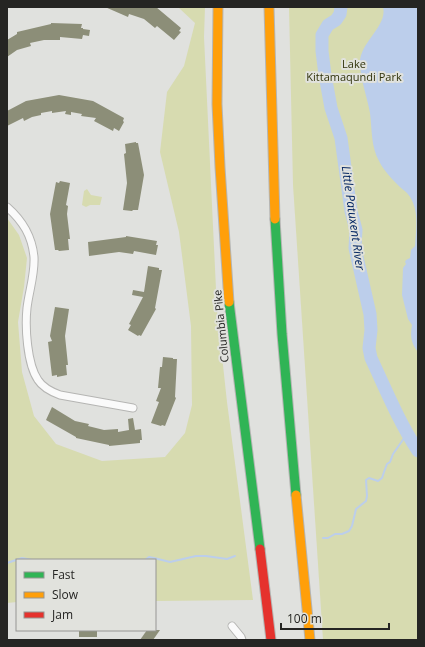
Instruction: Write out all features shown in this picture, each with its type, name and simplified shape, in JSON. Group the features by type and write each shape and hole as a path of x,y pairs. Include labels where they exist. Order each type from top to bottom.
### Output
{"highway":[{"name":"Columbia Pike","path":"218,7 218,104 220,167 229,301 271,640"},
{"path":"270,7 275,224 279,293 310,640"}],"street":[{"path":"7,208 21,221 29,236 32,246 34,258 33,276 27,308 27,323 30,356 33,370 38,380 49,390 60,395 133,408"},
{"path":"232,626 242,637 242,640"}],"green space":[{"path":"178,7 205,7 204,37 217,310 227,402 253,600 156,601 156,559 16,559 16,602 7,603 7,218 19,235 27,258 18,322 22,372 34,416 56,444 102,461 165,457 185,433 192,405 191,326 179,232 160,152 167,92 184,66 195,23"},
{"name":"Lake Kittamaqundi Park","path":"289,7 418,7 418,640 323,640 293,185"},
{"path":"87,189 91,195 102,197 100,205 90,205 86,207 82,205 84,191"}],"water":[{"path":"383,7 418,7 418,352 412,342 412,325 408,319 402,295 403,268 406,264 406,260 410,258 411,250 415,246 416,212 407,193 386,172 376,156 373,144 370,113 360,65 363,49 381,21"}],"building":[{"path":"105,7 156,7 181,28 179,31 181,32 174,40 157,26 155,28 144,19 129,14 128,17"},
{"path":"51,23 82,24 81,28 90,30 89,36 83,35 82,39 60,37 60,40 44,40 30,43 31,46 17,50 7,57 7,40 17,34 17,32"},
{"path":"59,95 93,101 124,118 124,122 119,131 114,128 113,131 94,121 96,118 81,116 82,114 71,112 71,115 65,114 66,111 52,113 52,111 41,113 41,115 24,121 23,118 7,126 7,111 26,101"},
{"path":"138,143 144,175 138,210 123,210 127,183 124,154 126,153 125,144"},
{"path":"60,181 70,183 66,205 68,206 67,214 70,239 68,239 69,250 59,251 55,250 50,214 56,182 59,183"},
{"path":"126,236 157,241 156,245 158,245 156,255 134,251 133,254 119,252 89,256 88,242"},
{"path":"148,266 162,270 156,309 141,336 138,336 128,330 131,325 129,324 143,297 132,295 133,290 144,292"},
{"path":"55,307 69,309 65,336 68,365 66,365 67,375 57,377 57,375 52,376 48,342 52,341 50,336"},
{"path":"163,357 177,359 176,398 165,426 161,426 151,423 159,402 156,401 161,388 158,388 160,367 162,367"},
{"path":"52,407 75,421 89,424 88,426 104,430 118,429 118,432 129,430 128,419 133,418 135,430 141,429 142,440 140,440 140,443 109,446 76,438 46,420"},
{"path":"160,630 153,640 140,640 146,631"},
{"path":"79,631 97,631 97,637 79,637"}],"waterway":[{"name":"Little Patuxent River","path":"341,7 340,14 336,20 328,25 322,35 322,51 331,108 341,138 351,211 356,230 355,248 370,314 371,330 369,348 371,358 393,406 418,451"},
{"path":"323,538 328,538 335,534 342,534 349,531 352,526 356,509 366,501 366,480 369,478 378,481 382,478 387,464 390,462 393,454 407,434"},
{"path":"146,559 149,557 170,562 196,556 227,559 235,556"},
{"path":"19,559 27,559"},
{"path":"7,563 16,560"}],"traffic: fast":[{"path":"275,219 282,334 296,495"},
{"path":"229,302 260,549"}],"traffic: slow":[{"path":"218,7 217,104 229,302"},
{"path":"269,7 275,219"},
{"path":"296,495 310,640"}],"traffic: jam":[{"path":"260,549 271,640"}]}
